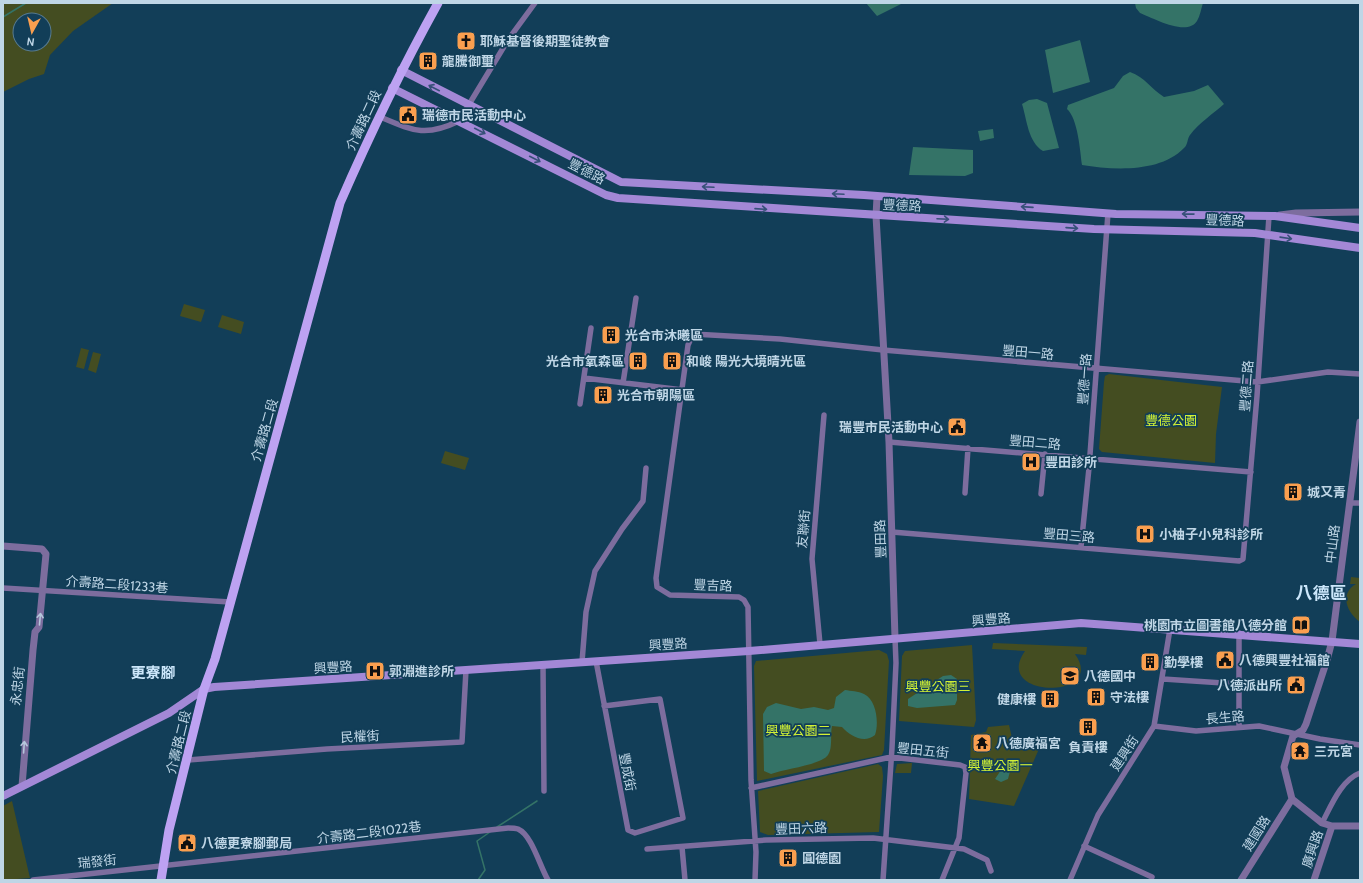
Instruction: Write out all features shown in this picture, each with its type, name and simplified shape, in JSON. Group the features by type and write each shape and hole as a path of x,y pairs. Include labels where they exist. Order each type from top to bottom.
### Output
{"main road":[{"name":"介壽路二段","path":"161,880 169,830 188,760 204,689 215,659 340,203 378,116 401,70 438,3"},
{"name":"豐德路","path":"401,70 621,182 877,197 1108,213 1272,216 1360,228"},
{"name":"豐德路","path":"392,88 606,195 618,198 1106,230 1215,231 1267,235 1360,248"},
{"name":"興豐路","path":"204,689 749,651 1082,623 1239,633 1360,644"},
{"path":"3,796 169,713 204,689"}],"street":[{"path":"378,116 410,129 428,132 447,127 459,121 508,40 535,3"},
{"name":"豐田路","path":"877,197 876,216 888,442 896,663 886,838 882,880"},
{"path":"1272,216 1296,213 1360,212"},
{"name":"豐德一路","path":"1081,547 1090,459 1108,213"},
{"name":"豐德二路","path":"1244,558 1267,235 1272,216"},
{"path":"623,383 636,298"},
{"path":"580,404 591,328"},
{"name":"豐田一路","path":"693,334 780,339 883,350 1257,382 1328,372 1360,374"},
{"name":"豐吉路","path":"693,334 688,345 656,578 657,587 670,594 739,597 744,600 748,607 751,788 756,841 755,880"},
{"path":"584,378 682,390"},
{"name":"友聯街","path":"820,644 812,559 824,415"},
{"name":"中山路","path":"1292,799 1284,767 1290,745 1297,733 1303,730 1306,724 1332,641 1360,422"},
{"name":"豐田二路","path":"888,442 1251,472"},
{"path":"965,493 968,448"},
{"path":"1041,494 1045,454"},
{"path":"582,662 582,637 595,570 622,529 643,501 646,468"},
{"path":"1350,503 1360,503"},
{"name":"豐田三路","path":"892,532 1239,561 1244,558"},
{"name":"永忠街","path":"3,546 45,551 40,627 35,632 32,658 22,786"},
{"name":"介壽路二段1233巷","path":"3,588 230,602"},
{"name":"建興街","path":"1070,880 1098,815 1154,726 1163,679 1170,629"},
{"path":"1239,633 1239,726"},
{"name":"豐成街","path":"596,662 604,706 628,830 635,832 683,818 660,699 604,706"},
{"path":"543,665 544,791"},
{"name":"民權街","path":"188,760 328,748 462,742 466,670"},
{"path":"1163,679 1238,684"},
{"name":"長生路","path":"1154,726 1196,731 1239,726 1259,726 1360,745"},
{"name":"豐田五街","path":"751,788 891,757 952,764 965,767 966,773 962,816 956,849"},
{"path":"1322,823 1338,792 1355,774 1360,773"},
{"path":"1292,799 1322,823 1332,826 1360,826"},
{"name":"建國路","path":"1241,880 1292,799"},
{"name":"廣興路","path":"1314,880 1332,826"},
{"name":"介壽路二段1022巷","path":"163,866 494,829 517,828 530,842 548,880"},
{"name":"豐田六路","path":"647,850 756,841 886,838 964,849 986,860 991,871"},
{"path":"1084,846 1152,877"},
{"path":"682,847 685,880"},
{"path":"942,880 956,849"},
{"name":"瑞發街","path":"33,880 104,871 163,866"}],"green space":[{"path":"3,3 113,3 73,31 50,55 44,74 29,79 3,92"},
{"path":"184,304 205,310 201,322 180,316"},
{"path":"222,315 244,322 241,334 218,327"},
{"path":"81,348 89,350 84,369 76,367"},
{"path":"93,352 101,354 96,373 88,370"},
{"name":"豐德公園","path":"1109,374 1222,387 1216,434 1215,463 1102,452 1099,449 1104,382 1105,376"},
{"path":"445,451 469,458 465,470 441,463"},
{"path":"1351,577 1360,578 1360,622 1355,618 1349,609 1346,598 1351,588 1356,584 1350,584"},
{"path":"993,643 1087,647 1086,655 1075,654 1081,669 1076,680 1065,686 1050,688 1035,685 1023,678 1019,667 1025,651 992,649"},
{"name":"興豐公園三","path":"972,645 976,720 974,727 899,721 902,656 905,651"},
{"name":"興豐公園二","path":"879,650 887,654 889,661 884,750 882,755 757,781 754,666 756,661"},
{"name":"興豐公園一","path":"1009,725 1012,738 1042,742 1014,806 969,799 971,735 986,732 988,727"},
{"path":"912,763 911,773 895,773 897,764"},
{"path":"878,764 882,767 883,776 879,832 768,835 760,832 758,791"},
{"path":"12,801 30,878 3,880 3,806"}],"shaded area":[{"path":"866,3 903,3 877,16"},
{"path":"1135,3 1203,3 1197,21 1186,27 1178,27 1140,13 1136,8"},
{"path":"1080,40 1090,82 1053,93 1045,50"},
{"path":"1130,72 1140,77 1164,97 1194,91 1208,85 1224,104 1202,122 1189,137 1184,148 1174,156 1162,162 1136,168 1108,168 1082,165 1076,127 1071,114 1067,109 1068,105 1114,88 1123,76"},
{"path":"1037,99 1047,103 1059,148 1043,151 1034,142 1031,136 1022,104 1029,100"},
{"path":"993,129 994,138 980,141 978,131"},
{"path":"913,147 973,150 973,173 965,176 909,175"},
{"path":"951,675 957,679 957,700 955,705 917,708 908,706 908,699 943,676"},
{"path":"845,690 862,693 872,701 877,719 875,735 866,739 857,738 842,727 832,726 830,752 824,758 810,764 771,774 764,771 763,714 767,707 776,703 801,709 814,707 828,710 834,708 836,697"},
{"path":"1012,764 1008,779 1001,782 995,779 1003,767"}],"waterway":[{"path":"3,17 26,3"},
{"path":"497,827 537,801"},
{"path":"478,880 485,870 477,841 490,832"}],"place":[{"name":"耶穌基督後期聖徒教會","path":"466,41"},
{"name":"龍騰御璽","path":"428,61"},
{"name":"瑞德市民活動中心","path":"408,115"},
{"name":"光合市沐曦區","path":"611,335"},
{"name":"光合市氧森區","path":"638,361"},
{"name":"和峻 陽光大境晴光區","path":"672,361"},
{"name":"光合市朝陽區","path":"603,395"},
{"name":"瑞豐市民活動中心","path":"957,427"},
{"name":"豐田診所","path":"1031,462"},
{"name":"城又青","path":"1293,492"},
{"name":"小柚子小兒科診所","path":"1145,534"},
{"name":"桃園市立圖書館八德分館","path":"1301,625"},
{"name":"八德興豐社福館","path":"1225,660"},
{"name":"勤學樓","path":"1150,662"},
{"name":"郭淵進診所","path":"375,671"},
{"name":"八德國中","path":"1070,676"},
{"name":"八德派出所","path":"1296,685"},
{"name":"守法樓","path":"1096,697"},
{"name":"健康樓","path":"1050,699"},
{"name":"負責樓","path":"1088,727"},
{"name":"八德廣福宮","path":"982,743"},
{"name":"三元宮","path":"1300,751"},
{"name":"八德更寮腳郵局","path":"187,843"},
{"name":"圓德園","path":"788,858"}],"district":[{"name":"八德區","path":"1321,593"},
{"name":"更寮腳","path":"153,673"}]}
